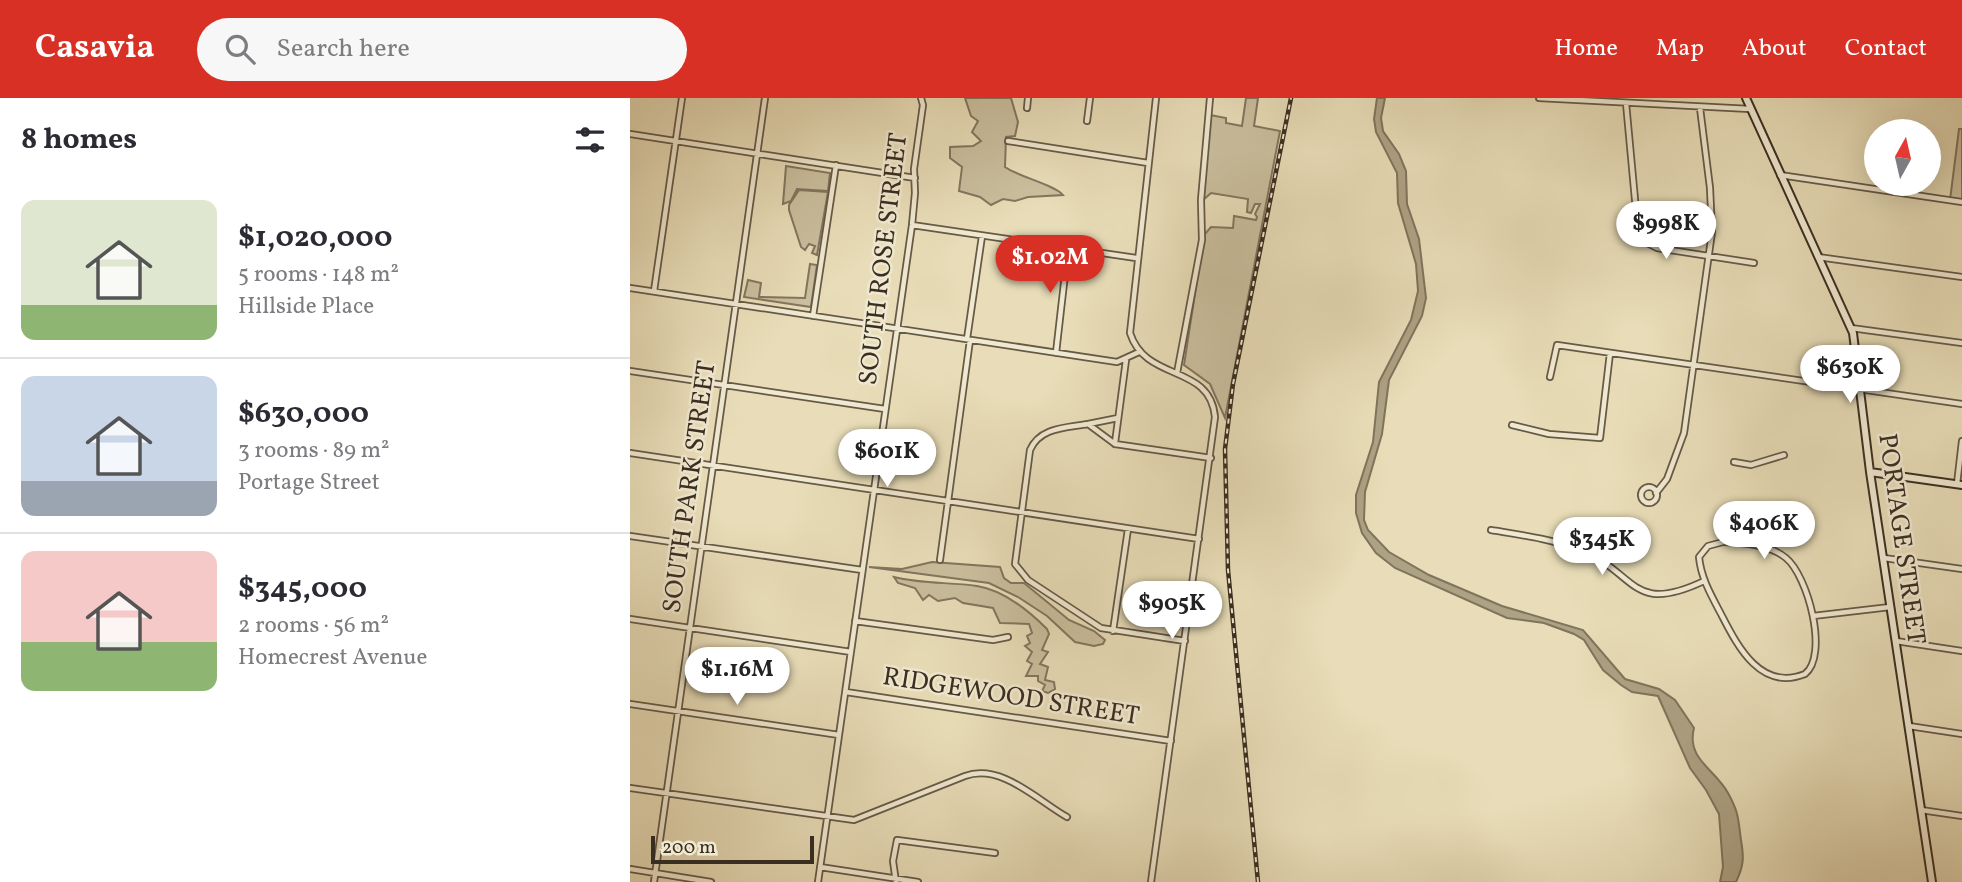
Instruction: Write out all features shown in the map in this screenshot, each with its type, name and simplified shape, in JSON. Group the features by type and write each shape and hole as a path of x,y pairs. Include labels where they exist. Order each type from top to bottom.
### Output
{"main road":[{"name":"PORTAGE STREET","path":"1746,98 1851,328 1932,882"},
{"path":"1870,472 1959,485"}],"street":[{"path":"654,291 681,98"},
{"name":"SOUTH PARK STREET","path":"654,882 765,98"},
{"path":"1027,108 1028,98"},
{"path":"1087,121 1090,98"},
{"path":"1151,882 1216,417 1208,395 1196,382 1153,365 1139,352 1129,326 1156,98"},
{"path":"1177,373 1202,240 1200,200 1210,98"},
{"path":"1539,98 1750,109"},
{"name":"SOUTH ROSE STREET","path":"818,882 912,225 921,99"},
{"path":"1626,103 1636,213 1642,237 1657,248 1754,263"},
{"path":"1657,493 1665,483 1684,433 1709,254 1713,213 1700,108"},
{"path":"630,134 915,178"},
{"path":"1008,141 1148,163"},
{"path":"813,316 836,165"},
{"path":"1779,175 1962,202"},
{"path":"912,225 1136,258"},
{"path":"940,560 982,236"},
{"path":"1056,353 1068,248"},
{"path":"1818,257 1962,276"},
{"path":"630,288 1116,362 1126,360 1139,352"},
{"path":"1851,328 1962,343"},
{"path":"1550,377 1557,345 1962,404"},
{"path":"1512,425 1549,434 1600,438 1610,353"},
{"path":"1115,444 1126,360"},
{"path":"630,371 885,409"},
{"path":"1118,418 1048,432 1036,439 1030,450 1015,553 1017,569 1084,619 1113,631 1185,641"},
{"path":"1088,424 1115,444 1211,458"},
{"path":"1959,485 1962,441"},
{"path":"630,453 1199,539"},
{"path":"1734,462 1751,465 1784,455"},
{"path":"1113,631 1128,529"},
{"path":"1491,530 1578,550 1607,565 1633,589 1646,594 1676,593 1704,581"},
{"path":"630,536 862,570"},
{"path":"1723,542 1769,549 1784,556 1798,570 1813,616 1813,665 1798,676 1772,675 1751,663 1741,653 1704,581 1699,557 1708,546 1723,542"},
{"path":"1883,558 1962,569"},
{"path":"1813,616 1890,607"},
{"path":"630,618 851,652"},
{"path":"855,621 993,640 1009,637"},
{"path":"1895,641 1962,651"},
{"name":"RIDGEWOOD STREET","path":"846,692 1171,741"},
{"path":"630,704 839,735"},
{"path":"1909,726 1962,734"},
{"path":"630,788 828,817 864,818 965,776 983,772 1004,779 1067,817"},
{"path":"1921,810 1962,816"},
{"path":"896,880 893,861 897,840 995,853"},
{"path":"820,867 918,882"},
{"path":"630,869 711,882"}],"shaded area":[{"path":"965,98 1011,98 1018,122 1015,136 1006,137 1005,167 1063,195 1028,197 1015,201 1003,199 991,205 980,197 959,191 962,167 950,158 950,147 973,146 981,141 972,132 978,121 971,116"},
{"path":"1246,98 1258,98 1254,126 1280,131 1225,418 1210,384 1184,365 1204,235 1211,227 1233,228 1234,216 1256,220 1257,217 1255,214 1260,204 1255,204 1251,213 1247,212 1248,199 1211,193 1202,201 1210,115 1226,118 1226,123 1242,126"},
{"path":"1377,98 1385,98 1381,118 1383,131 1399,154 1406,171 1407,204 1419,239 1426,298 1422,316 1389,380 1382,434 1365,492 1364,520 1368,530 1389,552 1429,575 1502,606 1583,630 1625,679 1659,689 1675,700 1694,728 1694,748 1698,756 1722,785 1736,811 1743,857 1736,882 1720,882 1723,867 1719,814 1690,768 1658,696 1632,692 1621,685 1603,670 1584,640 1574,634 1544,623 1507,618 1395,568 1376,553 1362,533 1356,513 1356,495 1373,442 1379,382 1411,320 1418,291 1416,264 1398,203 1397,173 1376,132 1374,119"},
{"path":"1959,129 1962,129 1962,202 1950,200"},
{"path":"786,166 830,173 828,191 797,189 791,201 783,204"},
{"path":"799,190 828,192 817,255 812,253 815,246 809,244 805,250 801,247 789,210 789,205"},
{"path":"810,264 817,265 811,307 744,297 748,280 761,283 759,297 805,298"},
{"path":"932,562 1000,567 1004,578 1011,583 1024,583 1069,620 1094,631 1105,640 1103,644 1094,646 1075,642 1047,616 1018,597 989,583 869,567 902,569"},
{"path":"894,577 987,588 1015,602 1047,629 1049,634 1042,650 1048,652 1040,664 1048,667 1045,680 1054,682 1055,689 1048,693 1042,691 1045,685 1038,681 1038,676 1026,676 1032,664 1027,661 1032,652 1025,646 1030,643 1027,636 1032,633 1029,624 1000,623 993,608 963,603 955,598 938,601 929,595 923,600 915,588 898,583"}],"railway":[{"path":"1258,882 1228,570 1225,449 1233,384 1291,98"}]}
